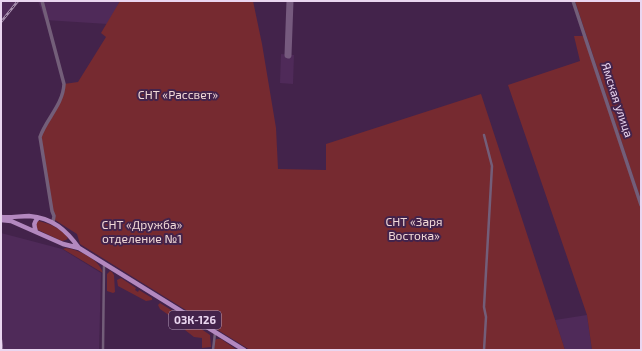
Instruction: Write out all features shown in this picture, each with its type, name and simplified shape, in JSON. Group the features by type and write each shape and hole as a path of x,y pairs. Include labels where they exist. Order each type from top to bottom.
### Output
{"main road":[{"name":"03К-126","path":"1,217 29,216 53,222 66,230 79,248"},
{"path":"36,232 34,225 38,218"},
{"name":"03К-126","path":"1,220 10,221 63,244 79,248 244,350"},
{"path":"63,244 69,238 69,234"}],"street":[{"path":"42,1 64,84 61,98 40,137 54,216 53,222"},
{"name":"Ямская улица","path":"573,1 641,205"},
{"path":"484,134 492,166 484,307 486,317 484,350"},
{"path":"103,350 104,264"},
{"path":"213,350 215,332"}],"shaded area":[{"path":"1,1 17,1 1,20"},
{"path":"38,1 120,1 108,24 45,20"},
{"path":"281,54 294,55 293,84 280,83"},
{"path":"1,233 62,249 101,273 99,350 1,350"},
{"path":"587,315 592,350 565,350 555,320"}],"green space":[{"path":"120,1 253,1 276,128 278,169 326,170 326,144 481,94 565,350 250,350 80,244 77,234 55,220 52,211 40,143 42,131 58,106 64,84 78,82 106,37 101,33"},
{"path":"575,1 641,1 641,200"},
{"path":"574,36 585,36 641,205 641,350 592,350 587,315 508,85 580,61"},
{"path":"39,221 55,227 68,238 62,241 36,229 36,222"},
{"path":"66,248 77,251 93,259 101,268 103,273 63,249"},
{"path":"110,271 114,275 115,292 113,293 107,291 107,274"},
{"path":"121,278 136,288 135,290 138,292 139,290 152,298 152,300 146,301 118,286 117,280"},
{"path":"160,303 179,315 178,320 160,309 158,305"},
{"path":"189,322 210,335 211,347 202,348 202,338 194,337 185,330"},
{"path":"221,339 237,350 214,350 215,340"}],"taxiway":[{"path":"288,55 290,1"}],"railway":[{"path":"1,22 18,1"},
{"path":"1,340 2,350"}],"park label":[{"name":"СНТ «Рассвет»","path":"178,95"},
{"name":"СНТ «Заря Востока»","path":"414,229"},
{"name":"СНТ «Дружба» отделение №1","path":"142,232"}]}
